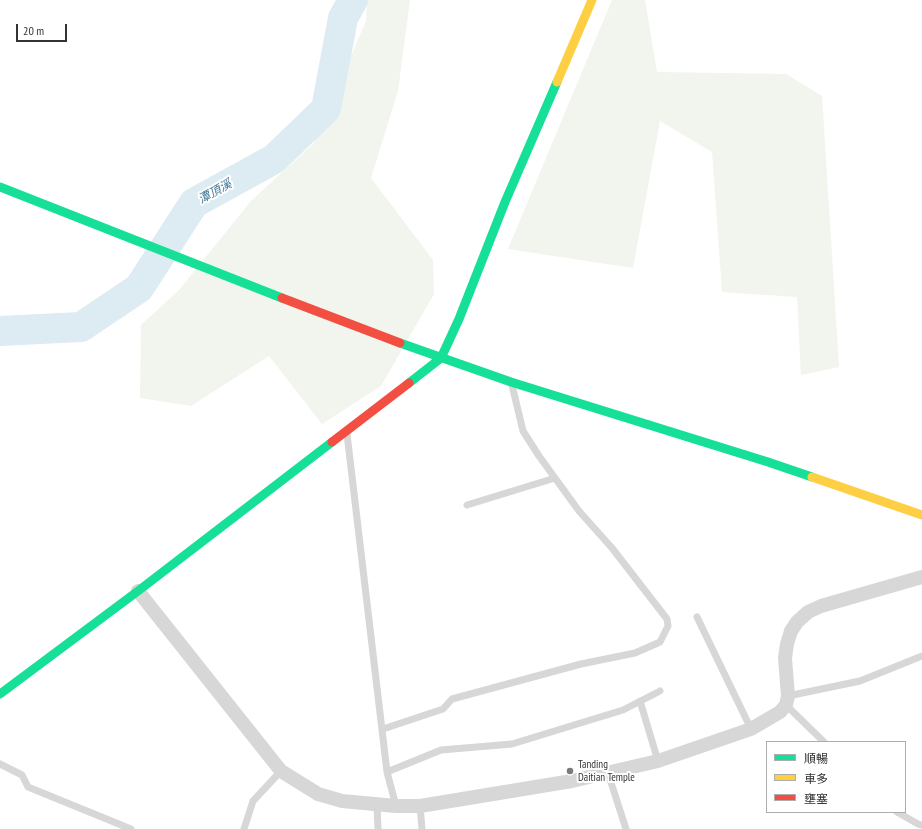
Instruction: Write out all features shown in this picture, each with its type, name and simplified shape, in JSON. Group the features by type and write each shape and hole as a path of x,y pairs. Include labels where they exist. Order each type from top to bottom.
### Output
{"street":[{"path":"0,694 138,591 441,358 459,319 506,202 592,0"},
{"path":"0,187 241,283 441,358 511,382 768,462 922,515"},
{"path":"138,591 281,771 318,794 342,801 377,805 420,806 572,781 608,773 658,761 751,729 780,712 787,701 785,658 787,644 791,631 797,622 808,612 821,606 922,577"}],"lane":[{"path":"383,728 443,709 452,699 581,664 635,653 660,642 668,626 667,619 612,548 578,511 523,431 511,382"},
{"path":"347,431 387,772 396,806"},
{"path":"467,505 555,478"},
{"path":"697,617 751,729"},
{"path":"823,741 787,701 860,681 922,656"},
{"path":"387,772 441,750 512,744 623,710 660,691"},
{"path":"640,701 658,761"},
{"path":"0,764 22,775 28,787 131,829"},
{"path":"244,829 253,800 281,771"},
{"path":"608,773 626,829"},
{"path":"377,805 378,829"},
{"path":"420,806 422,829"},
{"path":"899,813 918,824 922,824"}],"shaded area":[{"path":"367,0 410,0 398,91 371,178 433,260 434,294 381,386 322,424 269,356 191,406 140,398 141,325 179,290 251,201 314,143 366,21"},
{"path":"612,0 645,0 657,72 786,74 822,96 839,367 801,375 797,297 722,292 712,152 660,121 633,268 508,249"}],"waterway":[{"name":"潭頂溪","path":"0,331 81,327 139,288 194,203 274,159 326,109 343,18 353,0"}],"traffic: fast":[{"path":"409,383 441,358 459,319 505,202 557,82"},
{"path":"0,187 282,298"},
{"path":"400,343 511,382 812,477"},
{"path":"0,694 138,591 332,442"}],"traffic: slow":[{"path":"557,82 592,0"},
{"path":"812,477 922,515"}],"traffic: jam":[{"path":"282,298 400,343"},
{"path":"332,442 409,383"}],"place":[{"name":"Tanding Daitian Temple","path":"570,771"}]}
